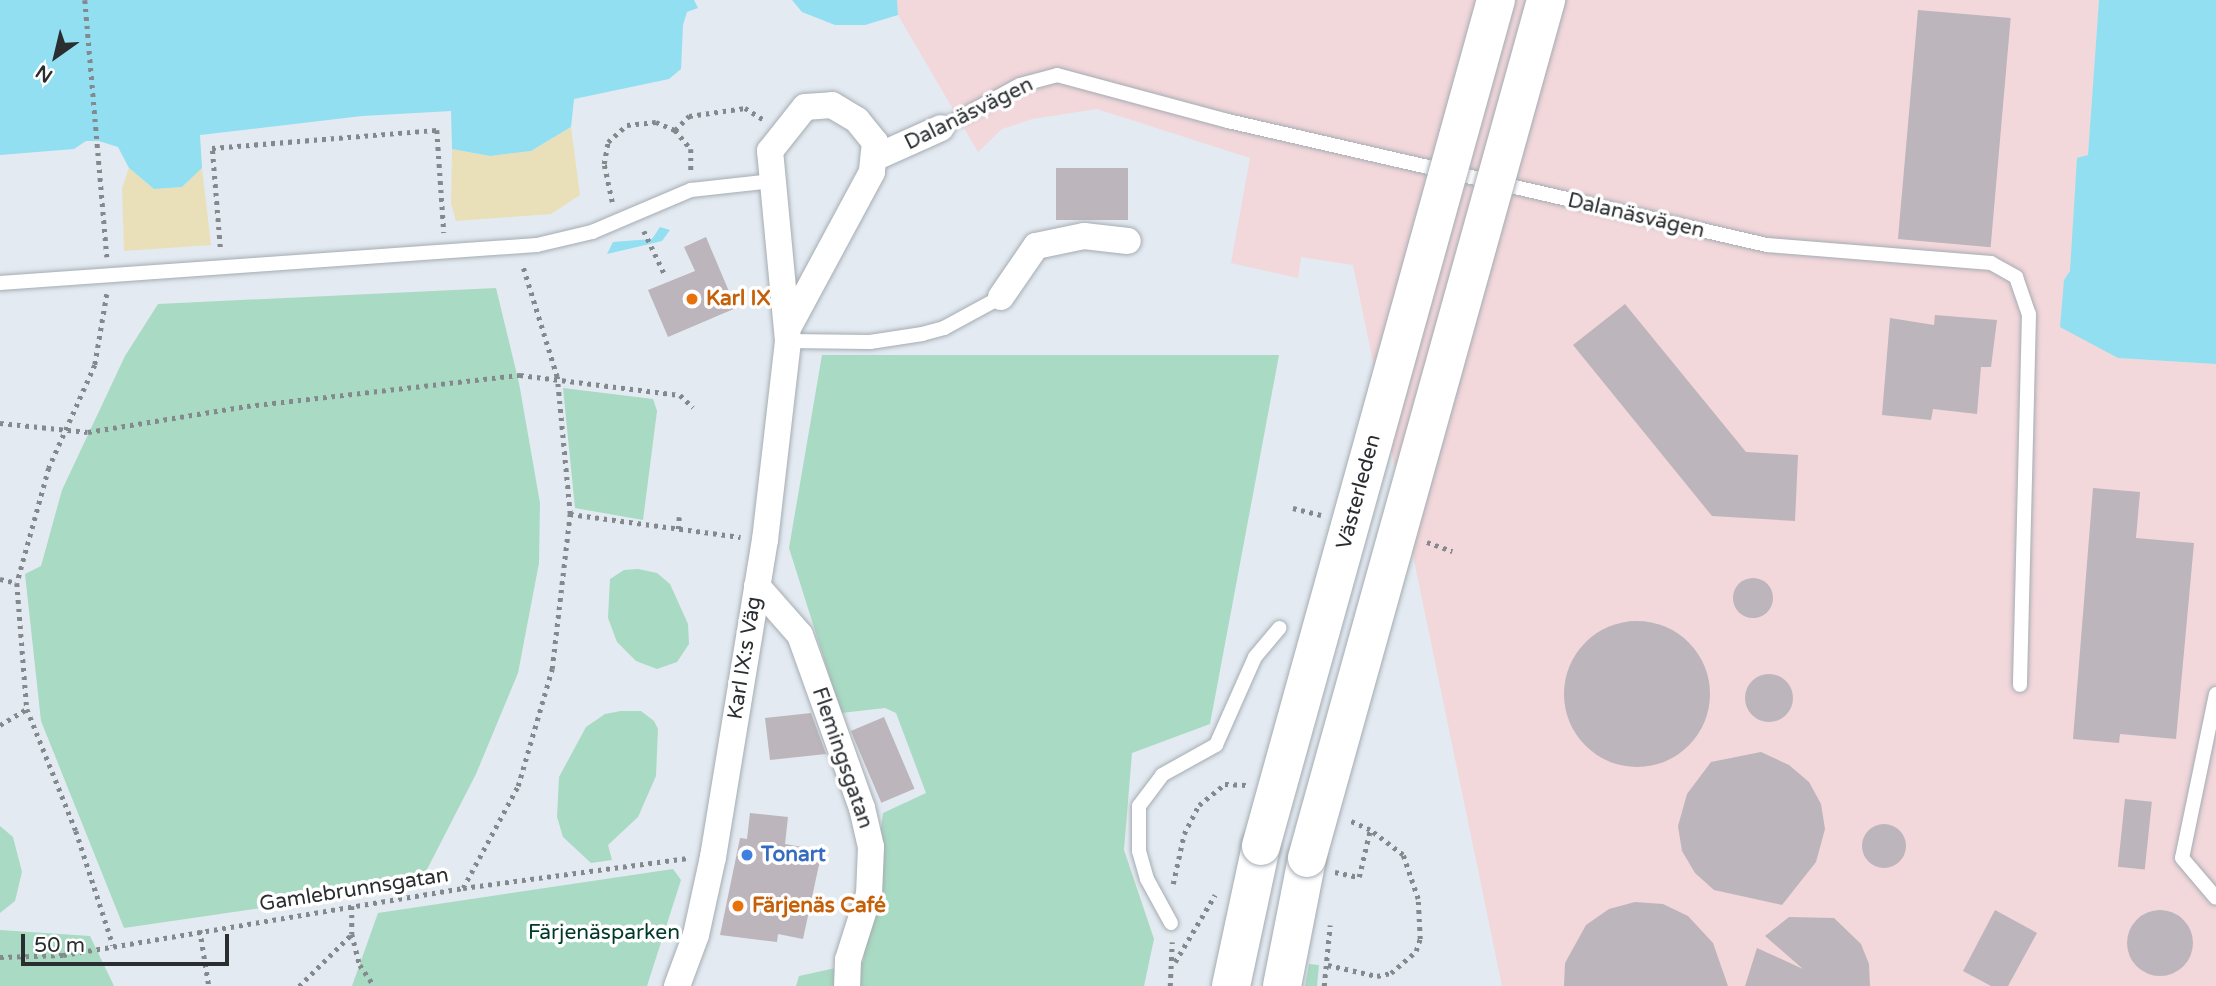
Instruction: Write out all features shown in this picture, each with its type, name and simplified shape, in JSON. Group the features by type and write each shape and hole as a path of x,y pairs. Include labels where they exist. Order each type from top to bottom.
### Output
{"highway":[{"name":"Västerleden","path":"1231,986 1261,846 1496,0"},
{"path":"1282,986 1321,865 1546,0"}],"street":[{"name":"Karl IX:s Väg","path":"677,986 696,935 713,857 765,540 788,333 770,151 783,131 806,107 832,106 858,120 875,142 872,172 788,333"},
{"name":"Dalanäsvägen","path":"874,158 941,128"},
{"path":"1001,297 1036,246 1084,236 1128,240"},
{"name":"Flemingsgatan","path":"757,586 800,635 862,808 871,847 869,894 848,960 847,986"}],"lane":[{"name":"Dalanäsvägen","path":"941,128 1020,85 1057,75 1228,121 1767,245 1991,263 2016,277 2029,314 2020,685"},
{"path":"0,283 564,241 691,190 773,181"},
{"path":"788,333 870,342 922,334 944,328 1001,297"},
{"path":"1171,922 1147,879 1139,851 1139,806 1162,775 1216,745 1251,666 1279,628"},
{"path":"2216,694 2182,859 2216,898"}],"path":[{"path":"85,0 108,276 99,352 83,398 64,430 34,509 17,583 27,709 76,831 113,945"},
{"path":"675,130 689,116 745,108 783,131"},
{"path":"621,218 610,198 604,164 608,142 627,125 656,122 675,130 691,149 691,190"},
{"path":"221,267 212,148 438,130 445,251"},
{"path":"647,237 664,273"},
{"path":"463,888 518,786 552,669 570,514 557,377 516,246"},
{"path":"0,423 88,432 247,406 520,375 557,377 680,395 694,407"},
{"path":"1293,508 1322,516"},
{"path":"570,514 765,540"},
{"path":"678,528 679,517"},
{"path":"1426,542 1452,551"},
{"path":"0,579 17,583"},
{"path":"0,724 27,709"},
{"path":"1321,865 1359,877 1370,830"},
{"name":"Gamlebrunnsgatan","path":"0,957 63,955 463,888 669,859 713,857"},
{"path":"1170,986 1174,963 1217,890"},
{"path":"352,906 352,934 360,965 374,986"},
{"path":"200,930 209,986"},
{"path":"299,986 352,934"},
{"path":"1324,986 1328,965"}],"shaded area":[{"path":"897,0 2099,0 2088,156 2070,271 2064,280 2118,358 2216,364 2216,986 1502,986 1353,265 1301,257 1298,278 1231,263 1250,158 1097,109 1032,119 1002,129 978,152 898,15"}],"green space":[{"path":"496,288 519,383 540,503 539,563 518,673 476,774 419,885 124,928 41,721 25,574 41,566 62,490 125,356 158,304"},
{"path":"822,355 1279,355 1210,724 1132,753 1124,850 1154,939 1144,986 796,986 799,976 863,962 883,813 926,793 896,713 885,708 841,713 789,548"},
{"path":"563,388 653,399 657,411 643,520 575,508"},
{"path":"638,569 657,573 670,584 688,624 689,644 677,662 657,669 636,661 617,642 608,618 610,579 624,570"},
{"path":"641,711 654,721 658,729 656,776 638,817 608,845 612,860 591,863 563,837 557,817 559,777 586,727 605,714"},
{"path":"0,826 13,837 22,872 15,901 0,913"},
{"name":"Färjenäsparken","path":"673,869 681,880 647,986 352,986 378,913"},
{"path":"0,930 90,936 114,986 0,986"},
{"path":"1309,964 1319,965 1317,986 1305,986"}],"sand":[{"path":"571,127 580,195 551,214 456,221 451,203 452,149 490,156 531,151"},
{"path":"129,168 154,189 182,187 202,168 211,245 124,251 122,188"}],"water":[{"path":"0,0 694,0 698,8 687,12 683,25 681,69 669,79 574,99 571,127 531,151 490,156 452,149 451,111 362,116 200,135 202,168 182,187 154,189 129,168 118,147 99,141 86,141 74,149 0,155"},
{"path":"792,0 897,0 898,15 865,25 835,25 802,12"},
{"path":"2099,0 2216,0 2216,364 2118,358 2060,327 2064,280 2070,271 2077,158 2088,155"},
{"path":"660,227 670,230 662,241 607,254 613,242 652,239"}],"building":[{"path":"1918,10 2011,18 1991,247 1898,239"},
{"path":"1056,168 1128,168 1128,220 1056,220"},
{"name":"Karl IX","path":"706,237 736,308 668,337 648,290 695,271 684,247"},
{"path":"1625,304 1746,452 1798,455 1795,521 1712,516 1573,345"},
{"path":"1935,315 1997,320 1991,367 1981,367 1977,414 1933,409 1931,420 1882,415 1890,318 1934,325"},
{"path":"2093,488 2140,492 2136,538 2194,543 2176,739 2120,734 2119,743 2073,739"},
{"path":"1753,578 1761,579 1767,584 1772,590 1772,606 1767,612 1761,617 1753,618 1745,617 1739,612 1734,606 1733,598 1734,590 1739,584 1745,579"},
{"path":"1637,621 1665,626 1689,642 1705,666 1710,694 1705,722 1689,746 1665,762 1637,767 1609,762 1585,746 1569,722 1564,694 1569,666 1585,642 1609,626"},
{"path":"1769,674 1786,681 1793,698 1786,715 1769,722 1752,715 1745,698 1752,681"},
{"path":"811,713 826,754 770,760 765,718"},
{"path":"884,717 914,789 881,803 851,731"},
{"path":"1761,752 1789,765 1809,782 1821,804 1825,829 1816,862 1782,905 1714,890 1695,873 1682,851 1678,826 1687,794 1711,762"},
{"path":"2125,799 2152,802 2145,869 2118,867"},
{"path":"750,813 788,817 785,844 814,849 812,858 820,860 803,939 778,934 777,942 720,935 740,838 747,839"},
{"path":"1884,824 1893,825 1900,830 1905,837 1905,855 1900,862 1893,867 1884,868 1875,867 1868,862 1863,855 1862,846 1863,837 1868,830 1875,825"},
{"path":"1635,902 1663,904 1688,916 1713,943 1728,986 1564,986 1565,963 1586,925 1609,909"},
{"path":"1995,910 2037,933 2008,986 1991,986 1963,971"},
{"path":"2160,910 2173,913 2183,920 2190,930 2193,943 2190,956 2183,966 2173,973 2160,976 2147,973 2137,966 2130,956 2127,943 2130,930 2137,920 2147,913"},
{"path":"1789,917 1834,918 1861,944 1869,964 1870,986 1745,986 1757,948 1803,969 1765,936"}],"place":[{"name":"Karl IX","path":"692,299"},
{"name":"Tonart","path":"747,855"},
{"name":"Färjenäs Café","path":"738,906"}]}
